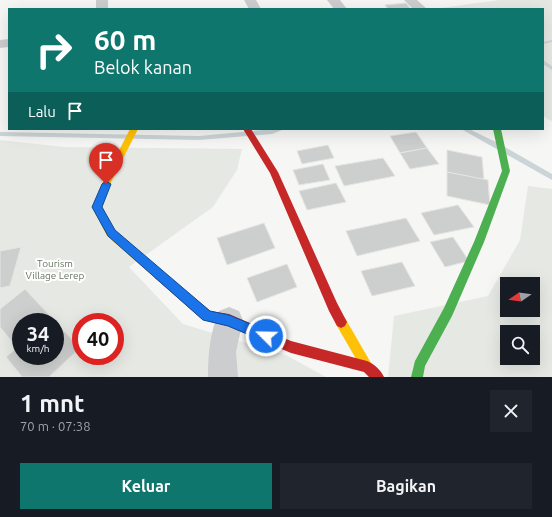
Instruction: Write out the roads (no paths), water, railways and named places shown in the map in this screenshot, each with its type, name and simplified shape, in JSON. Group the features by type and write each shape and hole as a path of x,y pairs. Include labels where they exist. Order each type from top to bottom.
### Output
{"street":[{"path":"333,0 340,8"},
{"path":"410,0 420,8"},
{"path":"134,130 106,184 97,207 111,233 207,316 229,320 291,347 367,367"},
{"path":"247,130 252,140 274,172 333,308 367,367 378,377"},
{"path":"416,377 419,365 448,312 479,242 506,170 499,134"},
{"path":"223,377 222,352 229,320"}],"waterway":[{"path":"544,43 552,41"},
{"path":"544,63 552,68"},
{"path":"0,134 199,138 272,132 277,130"},
{"path":"466,130 496,145 552,177"}],"park label":[{"name":"Tourism Village Lerep","path":"55,268"}]}
